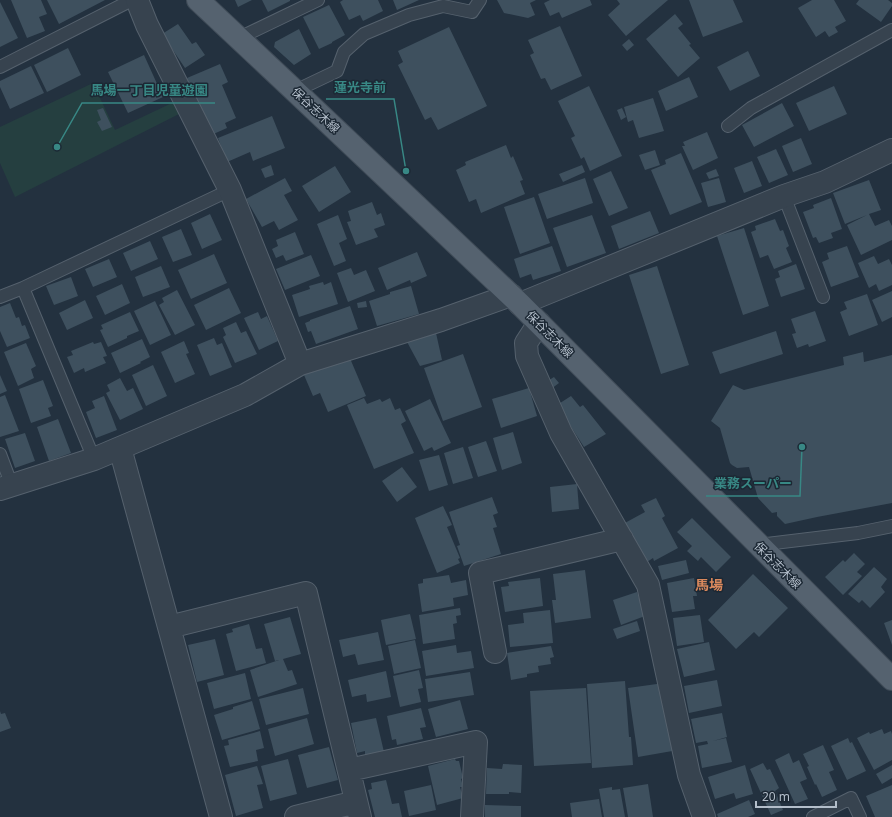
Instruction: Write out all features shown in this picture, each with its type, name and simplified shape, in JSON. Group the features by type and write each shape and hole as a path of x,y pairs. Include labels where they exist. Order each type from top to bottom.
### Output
{"main road":[{"name":"保谷志木線","path":"198,0 516,299 892,679"}],"street":[{"path":"137,0 147,25 230,190 300,364"},
{"path":"6,488 94,459 245,395 300,364 441,320 516,299 784,196 825,182 892,150"},
{"path":"539,323 526,343 527,356 561,433 648,586 690,775 704,817"},
{"path":"120,448 221,817"},
{"path":"495,652 480,573 622,540"},
{"path":"169,627 306,593 358,810 296,817"},
{"path":"349,770 476,742 472,817"}],"lane":[{"path":"0,67 132,0"},
{"path":"239,38 318,0"},
{"path":"295,91 337,71 344,52 364,34 409,15 443,6 472,12 480,0"},
{"path":"728,126 751,108 892,30"},
{"path":"0,297 23,288 230,190"},
{"path":"784,196 823,297"},
{"path":"23,288 94,459"},
{"path":"0,454 6,488"},
{"path":"758,545 858,533 892,526"},
{"path":"813,817 851,798 860,817"}],"green space":[{"path":"93,83 115,130 174,102 179,114 15,197 0,163 0,127"}],"building":[{"path":"11,0 41,0 47,14 39,17 45,31 27,38"},
{"path":"47,0 105,0 59,24"},
{"path":"235,0 252,0 238,7"},
{"path":"262,0 290,0 290,1 268,12"},
{"path":"343,0 378,0 383,11 363,21 360,15 349,20 340,2"},
{"path":"393,0 419,0 397,10"},
{"path":"497,0 536,0 530,3 535,15 528,18 504,13"},
{"path":"550,0 590,0 592,5 562,18 559,12 550,16 544,3"},
{"path":"617,0 668,0 626,36 608,15 620,4"},
{"path":"689,0 733,0 743,22 703,37"},
{"path":"812,0 834,0 846,21 835,27 838,32 829,37 825,31 816,37 798,8"},
{"path":"859,0 888,0 892,3 892,6 881,22 856,4"},
{"path":"0,2 18,38 0,47"},
{"path":"329,5 345,35 319,49 303,17"},
{"path":"675,14 683,24 678,28 700,58 678,77 646,39"},
{"path":"178,24 192,44 196,42 205,55 185,68 162,34"},
{"path":"560,26 582,76 551,90 545,78 541,79 530,55 534,53 528,40"},
{"path":"449,27 487,106 438,130 431,117 425,120 398,65 403,62 398,51"},
{"path":"299,29 311,54 294,65 274,47 275,42"},
{"path":"629,39 634,45 627,51 622,45"},
{"path":"68,48 81,75 47,92 34,65"},
{"path":"748,51 760,76 730,91 717,67"},
{"path":"144,55 163,97 128,113 108,72"},
{"path":"220,64 228,82 222,85 236,118 225,123 227,128 209,136 207,126 187,78"},
{"path":"31,66 44,93 10,109 0,87 0,81"},
{"path":"689,77 698,97 666,111 658,91"},
{"path":"589,86 622,156 590,171 584,157 581,159 571,138 575,136 558,101"},
{"path":"834,86 847,114 809,131 796,103"},
{"path":"653,98 664,131 639,138 633,120 628,122 624,107"},
{"path":"782,103 794,126 754,147 742,125"},
{"path":"103,108 112,127 102,131 97,122 101,120 97,110"},
{"path":"622,108 626,117 621,120 617,110"},
{"path":"272,116 285,148 253,161 250,152 227,162 218,138"},
{"path":"707,132 718,158 693,170 682,146 685,146 683,142"},
{"path":"801,138 812,164 793,172 782,146"},
{"path":"506,145 511,158 513,156 523,180 520,181 525,194 481,213 476,199 469,202 456,170 466,165 465,162"},
{"path":"776,149 788,175 769,183 757,157"},
{"path":"655,150 660,165 645,170 639,155"},
{"path":"681,153 702,202 670,215 651,170 666,164 665,160"},
{"path":"752,161 762,186 744,193 734,168"},
{"path":"271,165 274,175 265,178 261,169"},
{"path":"582,165 585,172 563,182 559,174"},
{"path":"335,166 351,192 319,212 302,186"},
{"path":"716,169 719,176 709,179 706,173"},
{"path":"611,171 628,208 609,216 593,179"},
{"path":"285,178 292,191 284,195 298,220 279,230 274,221 262,227 246,199"},
{"path":"585,178 593,203 547,219 538,194"},
{"path":"719,178 726,202 708,207 701,183"},
{"path":"869,180 881,210 869,214 875,226 889,220 892,226 892,240 861,255 847,225 867,215 845,224 833,193"},
{"path":"534,197 550,243 520,254 504,207"},
{"path":"831,198 842,229 831,233 833,238 819,243 816,237 813,238 803,212 814,208 813,205"},
{"path":"372,202 377,215 381,213 385,225 374,229 378,237 356,245 347,222 351,221 348,211"},
{"path":"650,211 659,233 619,249 611,226"},
{"path":"210,214 222,240 202,249 191,223"},
{"path":"338,215 347,239 339,243 346,261 334,266 317,224"},
{"path":"592,215 606,253 567,267 553,228"},
{"path":"775,219 780,231 783,230 789,246 786,248 792,262 774,269 768,255 760,258 751,232 756,230 755,226"},
{"path":"744,228 769,306 743,315 717,236"},
{"path":"181,229 192,255 173,262 162,237"},
{"path":"295,232 304,254 286,261 283,255 276,258 272,249 278,246 276,240"},
{"path":"150,241 158,259 131,271 123,253"},
{"path":"552,246 561,271 533,280 531,274 520,278 514,259"},
{"path":"847,246 859,277 831,287 822,262 829,259 827,253"},
{"path":"417,252 427,276 411,283 410,280 387,290 378,268"},
{"path":"214,254 227,283 191,299 178,270"},
{"path":"311,255 320,276 285,290 276,269"},
{"path":"874,256 878,264 889,259 892,265 892,285 879,291 876,284 869,288 858,263"},
{"path":"109,259 117,277 93,287 85,269"},
{"path":"796,264 805,289 781,297 775,279 780,277 778,271"},
{"path":"161,266 170,287 143,297 135,277"},
{"path":"657,266 689,365 661,374 629,275"},
{"path":"351,268 354,275 366,270 375,291 348,302 337,273"},
{"path":"71,277 78,296 54,305 46,286"},
{"path":"323,282 324,285 331,282 338,304 299,317 292,295 310,289 309,286"},
{"path":"122,284 130,303 105,315 96,296"},
{"path":"411,286 419,314 377,326 369,301 390,294 390,292"},
{"path":"229,288 241,313 206,330 194,305"},
{"path":"177,290 195,325 175,335 159,305 164,302 162,298"},
{"path":"892,291 892,317 882,322 872,300"},
{"path":"867,294 878,325 849,336 840,312 847,309 844,302"},
{"path":"85,300 93,318 67,330 59,313"},
{"path":"155,301 171,335 150,345 134,311"},
{"path":"366,301 367,307 358,308 357,303"},
{"path":"10,303 16,318 19,317 22,326 25,325 30,338 7,347 0,331 0,307"},
{"path":"350,306 358,329 316,344 311,331 308,332 305,323"},
{"path":"815,311 826,341 809,347 808,344 797,348 792,334 796,333 791,319"},
{"path":"130,312 139,331 108,347 100,330 103,329 101,325"},
{"path":"258,312 261,319 267,316 278,341 259,350 244,318"},
{"path":"236,322 241,333 246,331 257,354 235,363 223,337 226,335 223,328"},
{"path":"776,331 783,354 720,374 712,352"},
{"path":"436,333 442,360 420,366 406,340"},
{"path":"214,338 217,345 222,343 232,367 210,376 197,345"},
{"path":"142,339 150,357 120,373 111,353"},
{"path":"184,341 189,353 186,354 195,374 175,383 161,352"},
{"path":"93,342 94,344 101,342 107,356 103,357 106,363 85,372 84,368 74,373 67,357 73,355 71,351"},
{"path":"26,343 36,366 31,369 34,378 18,386 4,352"},
{"path":"863,352 864,362 892,355 892,503 785,524 777,516 777,512 772,513 758,498 749,467 737,468 730,463 720,428 711,421 733,385 744,390 844,365 843,357"},
{"path":"463,354 482,407 443,421 424,368"},
{"path":"349,356 366,396 328,412 320,393 313,396 304,375"},
{"path":"153,365 167,396 146,406 132,375"},
{"path":"0,375 7,391 0,394"},
{"path":"554,377 559,383 551,389 546,382"},
{"path":"120,378 127,391 133,388 143,409 120,420 106,393 110,391 107,385"},
{"path":"43,380 53,406 48,408 51,416 31,423 19,389"},
{"path":"529,388 537,416 501,428 492,399"},
{"path":"5,395 19,431 0,437 0,397"},
{"path":"104,396 117,430 96,438 86,412 95,408 92,401"},
{"path":"571,396 580,407 583,405 606,434 584,447 557,405"},
{"path":"364,398 367,404 380,399 382,402 390,398 395,410 400,408 406,421 401,424 414,453 374,469 347,405"},
{"path":"430,399 451,443 434,451 432,447 424,451 405,411"},
{"path":"58,419 71,453 49,461 37,427"},
{"path":"513,432 522,463 502,470 493,438"},
{"path":"25,433 35,461 15,468 5,439"},
{"path":"486,441 497,471 478,477 468,447"},
{"path":"463,447 473,478 453,484 444,453"},
{"path":"439,455 448,485 429,491 419,460"},
{"path":"402,467 417,487 397,502 382,481"},
{"path":"577,484 579,509 552,512 550,487"},
{"path":"492,497 498,513 493,515 497,527 493,528 501,554 464,566 457,546 460,545 449,512"},
{"path":"656,498 665,516 662,518 678,548 654,561 653,558 644,564 623,524 645,512 641,505"},
{"path":"443,506 452,525 447,527 460,558 458,559 460,563 437,573 415,518"},
{"path":"692,518 731,557 716,572 701,557 698,561 687,551 692,546 677,532"},
{"path":"854,553 865,564 857,572 862,576 843,595 825,577 843,560 845,562"},
{"path":"686,560 689,573 662,580 658,566"},
{"path":"874,567 887,579 881,587 885,592 870,608 862,600 859,603 848,594"},
{"path":"585,570 591,618 555,623 552,600 556,600 553,574"},
{"path":"753,574 788,608 759,637 754,632 736,649 708,620"},
{"path":"449,575 451,583 466,580 468,595 453,598 454,606 422,612 418,584 423,583 423,579"},
{"path":"540,578 543,606 505,612 501,587 509,586 508,582"},
{"path":"694,578 697,596 693,596 695,609 672,612 667,583"},
{"path":"637,592 645,616 621,625 613,600"},
{"path":"460,608 461,615 456,616 457,623 453,624 455,639 423,644 419,615"},
{"path":"550,610 553,643 510,647 508,625 524,623 523,613"},
{"path":"410,614 416,639 386,645 381,620"},
{"path":"700,615 704,642 677,646 673,618"},
{"path":"290,617 301,654 283,659 288,671 292,670 297,684 258,697 250,670 279,660 275,661 264,624"},
{"path":"892,620 892,645 884,623"},
{"path":"637,621 640,631 617,639 613,629"},
{"path":"249,624 256,649 262,648 266,663 236,671 226,634 233,632 232,629"},
{"path":"378,632 384,660 358,665 355,654 343,657 339,640"},
{"path":"215,639 224,675 197,682 188,645"},
{"path":"415,640 421,668 394,674 388,646"},
{"path":"709,642 715,670 684,677 677,649"},
{"path":"456,645 457,653 471,651 474,668 426,676 422,651"},
{"path":"551,646 554,657 550,658 551,664 538,666 539,672 527,674 527,677 511,680 507,653"},
{"path":"419,670 423,688 418,689 421,702 400,707 393,676"},
{"path":"386,671 391,697 367,702 366,694 352,697 348,680"},
{"path":"470,672 474,695 428,702 425,679"},
{"path":"245,673 251,699 214,709 207,683"},
{"path":"717,680 722,706 689,713 684,686"},
{"path":"625,681 629,737 631,737 633,765 592,768 587,684"},
{"path":"664,683 678,750 638,757 628,688"},
{"path":"303,688 309,714 266,725 259,699"},
{"path":"586,688 591,763 534,766 530,691"},
{"path":"460,700 468,729 436,737 428,709"},
{"path":"252,701 260,729 222,740 214,715"},
{"path":"421,708 426,727 420,728 423,739 397,745 396,739 392,740 387,716"},
{"path":"0,711 1,714 5,713 11,728 0,732"},
{"path":"722,713 727,737 713,741 726,738 732,762 702,768 698,746 708,744 707,741 696,743 691,719"},
{"path":"307,718 314,744 275,756 268,729"},
{"path":"376,718 384,752 365,756 365,751 357,753 351,723"},
{"path":"882,729 884,734 891,731 892,734 892,760 874,770 857,738 869,732 870,734"},
{"path":"260,731 264,748 256,750 258,761 230,767 224,746 229,745 228,740"},
{"path":"848,738 850,743 852,742 866,771 847,780 831,746"},
{"path":"823,745 834,770 829,772 837,790 822,797 807,767 809,766 803,754"},
{"path":"329,747 338,780 307,788 298,755"},
{"path":"789,753 793,763 799,760 807,779 800,782 808,799 795,804 775,760"},
{"path":"288,759 297,794 270,801 261,766"},
{"path":"455,759 456,761 459,761 463,778 461,779 463,787 460,787 463,798 437,805 428,766"},
{"path":"763,763 767,770 770,769 779,788 775,791 783,810 771,815 750,769"},
{"path":"503,764 522,765 521,793 509,792 509,794 486,794 487,768 502,769"},
{"path":"745,765 753,794 736,799 734,793 715,799 708,777"},
{"path":"892,765 892,778 882,784 876,774"},
{"path":"257,766 263,784 257,785 263,808 236,816 225,775"},
{"path":"386,780 392,804 399,803 402,817 375,817 368,790 372,789 371,783"},
{"path":"648,784 653,817 628,817 623,788"},
{"path":"431,785 436,810 409,816 404,791"},
{"path":"892,785 892,817 875,817 866,796"},
{"path":"612,787 612,790 620,789 625,817 604,817 599,789"},
{"path":"599,799 602,817 572,817 570,803"},
{"path":"749,800 755,814 748,817 718,817 717,814"},
{"path":"485,805 521,806 521,817 485,817"}],"place":[{"name":"馬場一丁目児童遊園","path":"57,147"},
{"name":"蓮光寺前","path":"406,171"},
{"name":"業務スーパー","path":"802,447"}],"district":[{"name":"馬場","path":"709,584"}]}
